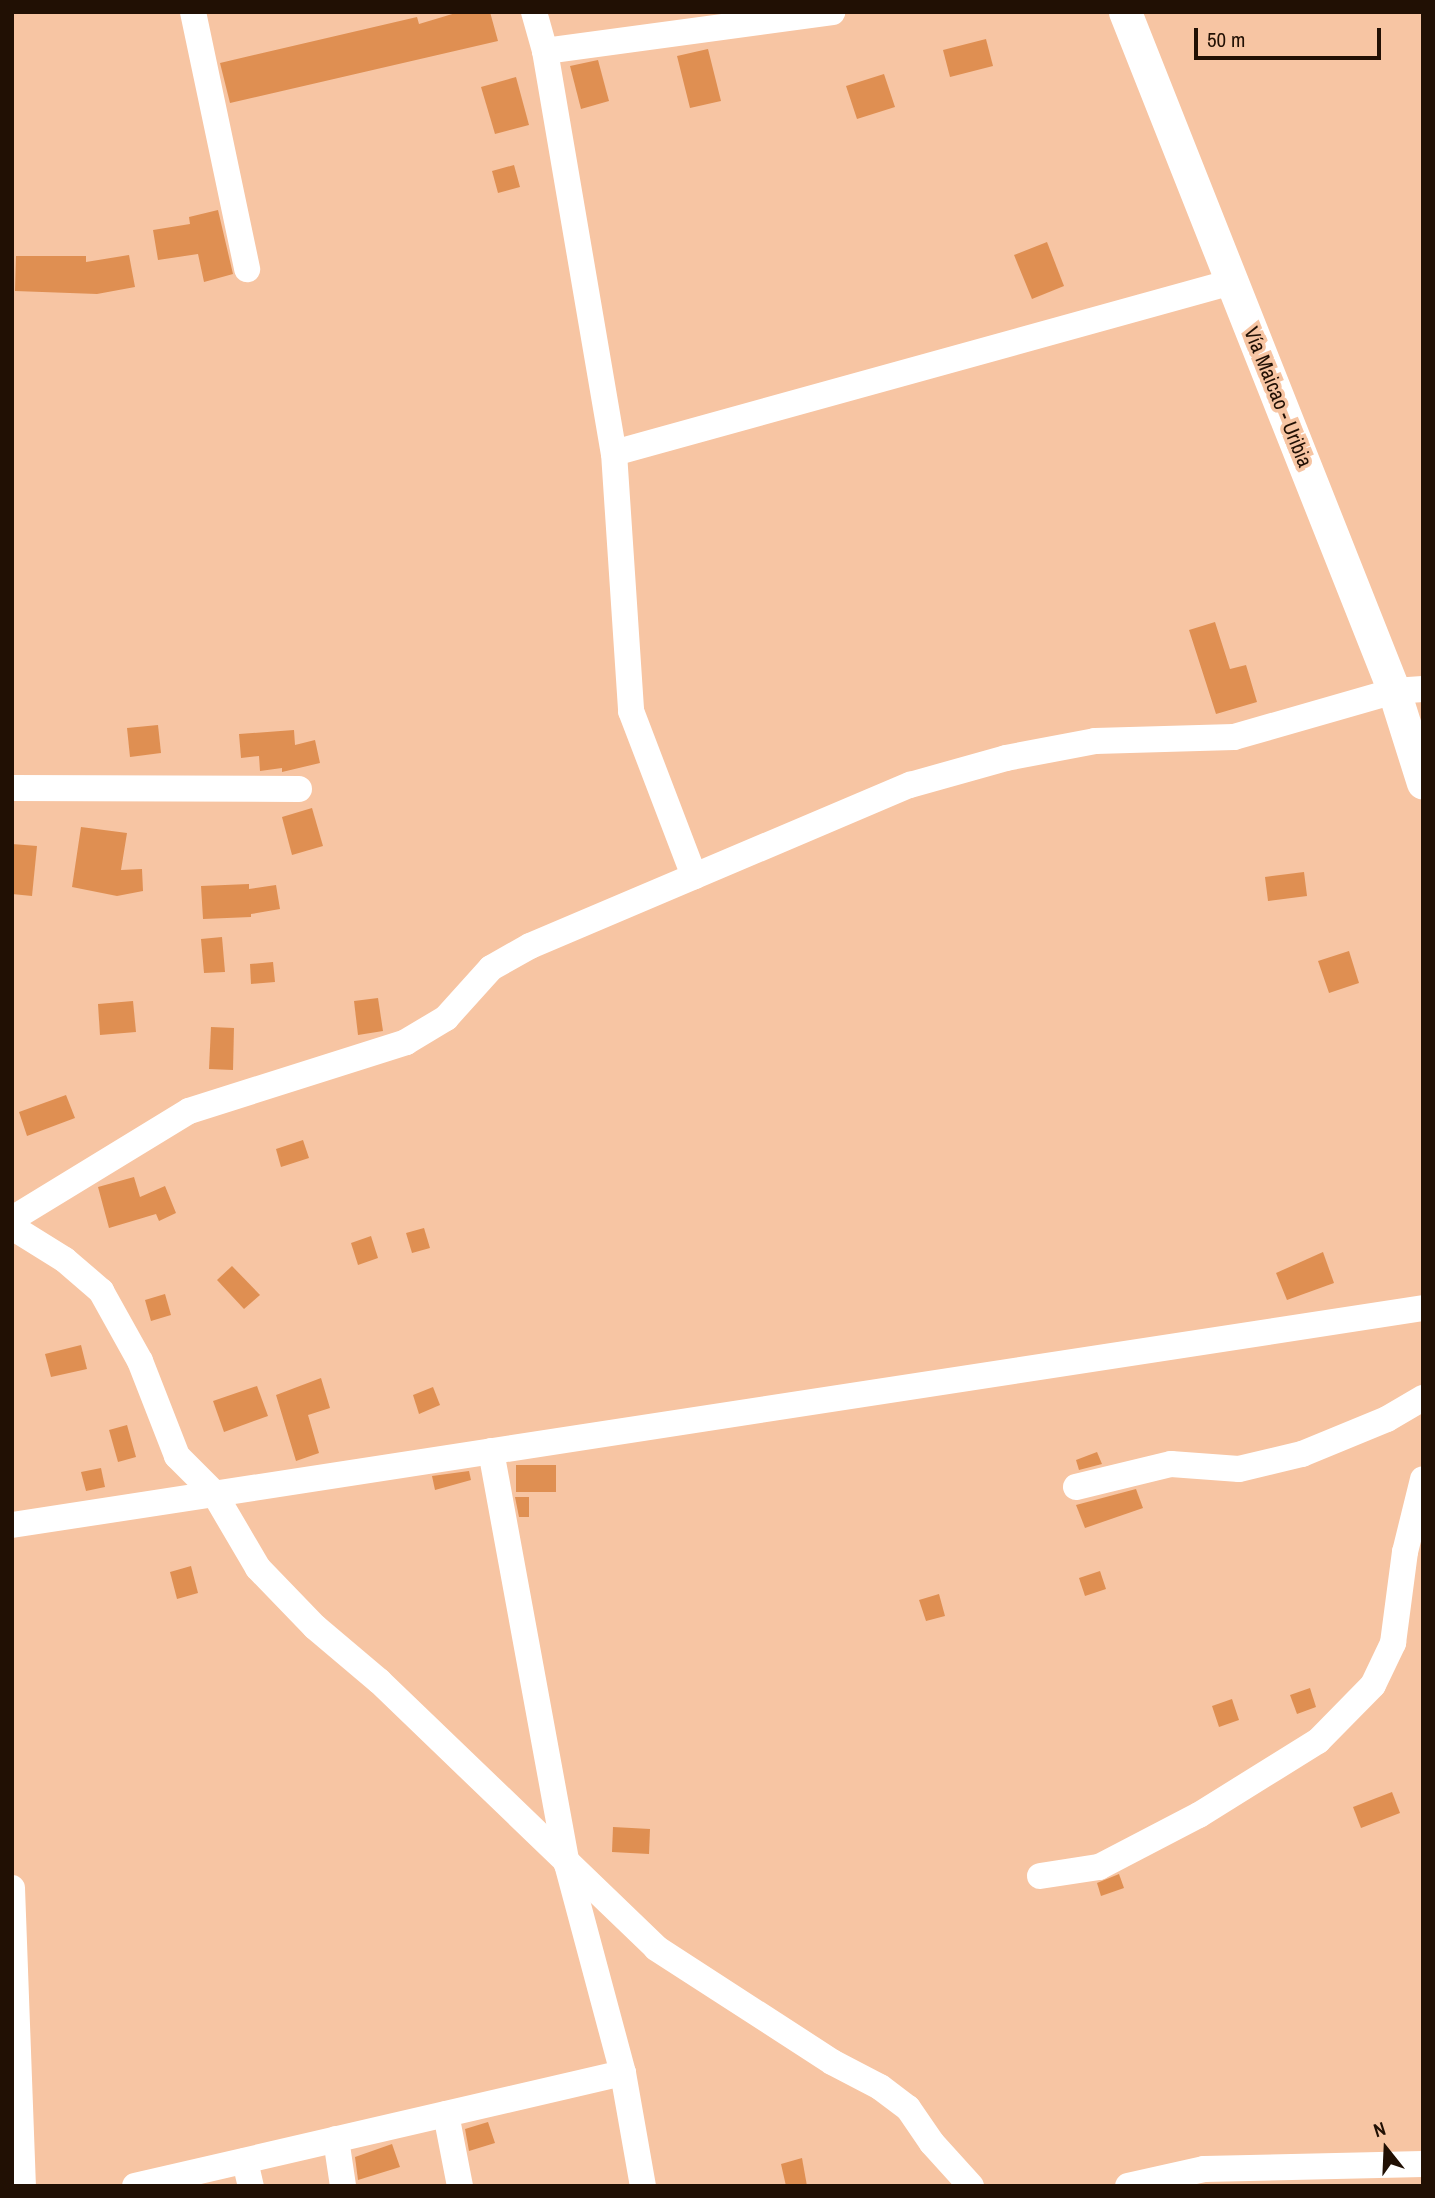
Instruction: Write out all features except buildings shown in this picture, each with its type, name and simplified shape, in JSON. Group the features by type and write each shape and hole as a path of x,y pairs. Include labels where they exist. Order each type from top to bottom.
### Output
{"street":[{"path":"193,12 247,270"},
{"path":"534,12 545,51 614,453 631,711 694,876"},
{"path":"545,51 832,12"},
{"name":"Vía Maicao - Uribia","path":"1125,12 1232,282 1408,690 1423,783"},
{"path":"614,453 1232,282"},
{"path":"12,1219 189,1111 406,1042 446,1018 491,968 694,876 910,785 1006,758 1095,741 1234,737 1408,690"},
{"path":"12,788 299,789"},
{"path":"12,1227 65,1260 101,1291 140,1360 177,1456 214,1493 258,1568 656,1948 908,2108 932,2143 971,2186"},
{"path":"12,1525 1423,1308"},
{"path":"1076,1487 1171,1464 1239,1469 1302,1454 1387,1419 1423,1398"},
{"path":"491,1451 567,1864 623,2073 643,2186"},
{"path":"1041,1876 1099,1867 1199,1815 1318,1741 1364,1694 1393,1643 1405,1552 1423,1479"},
{"path":"12,1888 23,2186"},
{"path":"149,2184 248,2173 336,2139 623,2073"},
{"path":"446,2114 460,2186"},
{"path":"336,2139 343,2186"},
{"path":"1128,2186 1204,2169 1423,2165"}]}
